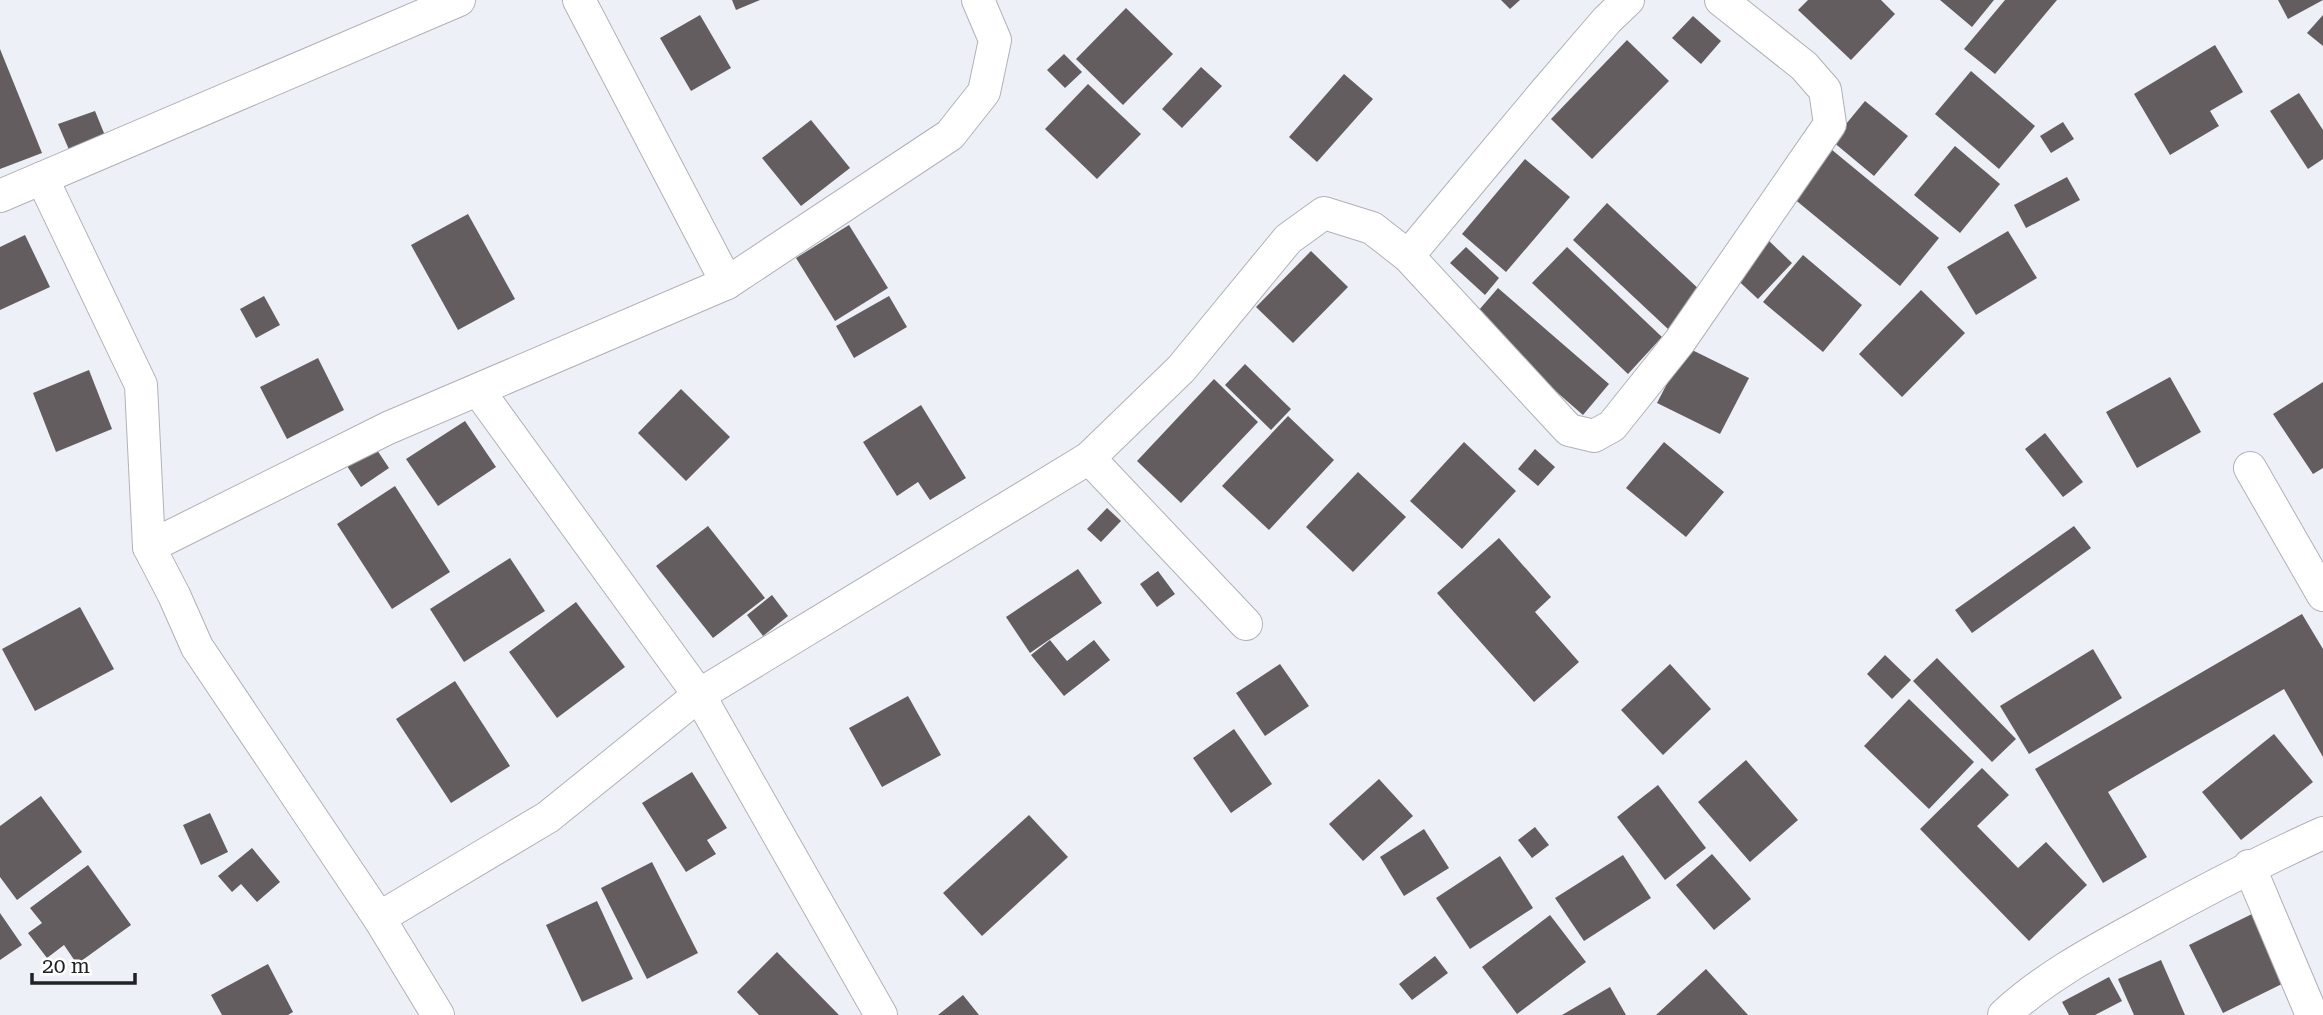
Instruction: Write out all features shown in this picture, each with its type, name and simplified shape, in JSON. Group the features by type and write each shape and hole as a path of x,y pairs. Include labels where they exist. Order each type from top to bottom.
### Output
{"street":[{"path":"0,196 459,0"},
{"path":"579,0 727,283"},
{"path":"149,548 388,428 727,283 950,135 984,92 993,53 995,40 978,0"},
{"path":"1408,256 1545,91 1628,0"},
{"path":"379,918 548,817 699,695 1089,458 1181,369 1288,239 1324,213 1372,228 1408,256 1569,430 1594,436 1612,426 1680,341 1830,124 1825,90 1804,66 1721,0"},
{"path":"42,178 141,385 149,548 197,647 379,918 438,1015"},
{"path":"478,390 699,695 881,1015"},
{"path":"1089,458 1247,624"},
{"path":"2250,468 2323,594"},
{"path":"2004,1015 2023,997 2073,963 2249,866 2323,833"},
{"path":"2249,866 2312,1015"}],"building":[{"path":"732,0 760,0 736,10"},
{"path":"1501,0 1520,0 1510,9"},
{"path":"1808,0 1881,0 1895,14 1851,60 1798,10"},
{"path":"1940,0 1994,0 1972,27"},
{"path":"2005,0 2057,0 1995,74 1964,49"},
{"path":"2278,0 2323,0 2288,19"},
{"path":"1126,8 1173,54 1123,105 1076,59"},
{"path":"700,15 731,68 691,91 660,38"},
{"path":"2323,15 2323,46 2307,33"},
{"path":"1693,16 1721,41 1701,64 1672,38"},
{"path":"1627,40 1669,81 1592,159 1551,119"},
{"path":"2215,45 2243,92 2210,111 2219,126 2170,155 2134,94"},
{"path":"0,49 42,153 0,169"},
{"path":"1064,54 1082,72 1065,88 1047,70"},
{"path":"1201,67 1222,86 1182,128 1162,109"},
{"path":"1971,71 2035,126 1999,169 1935,114"},
{"path":"1344,74 1373,99 1317,162 1289,137"},
{"path":"1088,84 1141,134 1097,179 1045,129"},
{"path":"2299,93 2323,130 2323,159 2308,169 2270,111"},
{"path":"1865,101 1908,136 1874,176 1832,141"},
{"path":"95,111 106,138 70,152 58,124"},
{"path":"811,120 850,168 801,206 762,158"},
{"path":"2063,122 2074,139 2051,153 2040,136"},
{"path":"1826,145 1939,238 1900,286 1787,193"},
{"path":"1955,146 2000,184 1960,233 1914,195"},
{"path":"1525,159 1570,197 1506,272 1462,234"},
{"path":"2067,177 2080,200 2026,228 2014,205"},
{"path":"1607,203 1702,292 1668,329 1573,240"},
{"path":"468,214 515,299 458,330 411,245"},
{"path":"849,225 888,288 835,321 796,258"},
{"path":"2008,231 2037,278 1976,315 1947,267"},
{"path":"25,235 50,287 0,310 0,247"},
{"path":"1766,238 1792,263 1758,299 1731,274"},
{"path":"1466,247 1499,278 1485,295 1450,263"},
{"path":"1567,247 1662,337 1628,374 1532,283"},
{"path":"1311,251 1348,287 1293,343 1256,307"},
{"path":"1803,255 1862,305 1823,352 1763,302"},
{"path":"1498,288 1609,384 1583,415 1472,318"},
{"path":"1921,290 1965,333 1902,397 1859,354"},
{"path":"264,296 280,325 256,338 240,309"},
{"path":"889,296 907,327 854,358 836,326"},
{"path":"1686,347 1749,378 1720,434 1657,403"},
{"path":"318,358 344,410 287,439 260,387"},
{"path":"1245,364 1291,409 1271,430 1225,385"},
{"path":"89,370 112,429 56,452 33,393"},
{"path":"2170,377 2201,432 2137,468 2106,412"},
{"path":"1214,379 1258,422 1181,503 1137,461"},
{"path":"2323,382 2323,468 2313,474 2273,414"},
{"path":"681,389 730,437 686,481 638,433"},
{"path":"921,405 966,478 930,500 918,482 897,496 863,442"},
{"path":"1288,416 1334,460 1269,530 1222,486"},
{"path":"465,421 496,467 438,506 406,459"},
{"path":"2045,433 2083,482 2063,497 2025,449"},
{"path":"1464,442 1516,491 1462,549 1410,501"},
{"path":"1664,442 1724,492 1686,537 1626,488"},
{"path":"375,447 389,468 361,487 347,466"},
{"path":"1535,449 1555,467 1538,486 1518,469"},
{"path":"1358,472 1406,517 1353,572 1306,527"},
{"path":"395,486 450,572 392,609 337,524"},
{"path":"1107,508 1121,521 1101,542 1087,529"},
{"path":"708,526 765,598 713,638 656,566"},
{"path":"2074,526 2091,548 1972,633 1955,610"},
{"path":"1499,538 1551,597 1535,612 1579,662 1534,702 1437,593"},
{"path":"510,558 545,611 464,662 430,609"},
{"path":"1078,569 1102,603 1030,653 1006,617"},
{"path":"1158,571 1175,594 1157,607 1140,584"},
{"path":"772,595 788,616 763,636 747,615"},
{"path":"576,602 625,667 557,718 509,652"},
{"path":"80,607 114,669 35,711 2,649"},
{"path":"2302,614 2323,649 2323,757 2284,689 2108,792 2147,857 2103,883 2035,769"},
{"path":"1050,640 1067,661 1094,640 1110,660 1064,696 1031,655"},
{"path":"2093,649 2122,698 2029,754 2000,706"},
{"path":"1885,655 1911,680 1892,699 1867,674"},
{"path":"1937,658 2016,739 1992,762 1913,681"},
{"path":"1280,664 1309,706 1265,736 1236,693"},
{"path":"1670,664 1711,709 1663,755 1621,710"},
{"path":"455,681 510,766 451,803 396,719"},
{"path":"908,696 941,755 882,787 849,728"},
{"path":"1909,699 1974,762 1929,809 1864,746"},
{"path":"1234,729 1272,784 1231,813 1193,758"},
{"path":"2274,734 2313,782 2241,840 2202,792"},
{"path":"1746,760 1798,820 1750,862 1698,802"},
{"path":"1982,768 2009,795 1977,826 2018,868 2046,842 2087,885 2029,941 1920,829"},
{"path":"692,772 727,828 707,840 716,854 686,872 642,803"},
{"path":"1379,779 1413,816 1363,861 1329,824"},
{"path":"1658,785 1706,848 1665,880 1617,817"},
{"path":"41,796 82,852 17,900 0,877 0,826"},
{"path":"210,813 228,852 201,865 183,825"},
{"path":"1029,815 1068,857 982,936 943,893"},
{"path":"1535,827 1549,845 1532,858 1518,840"},
{"path":"1424,829 1449,868 1404,896 1380,857"},
{"path":"252,848 280,882 257,902 241,884 232,892 218,876"},
{"path":"1712,854 1751,899 1714,930 1676,885"},
{"path":"1623,855 1651,898 1584,941 1555,898"},
{"path":"1500,856 1533,908 1470,949 1436,898"},
{"path":"652,862 698,953 647,979 601,888"},
{"path":"88,865 131,925 77,964 64,945 47,958 28,933 42,923 30,908"},
{"path":"597,901 633,979 582,1002 546,925"},
{"path":"0,913 22,945 0,960"},
{"path":"2252,914 2286,982 2223,1013 2189,945"},
{"path":"1550,915 1586,962 1517,1014 1482,967"},
{"path":"777,952 839,1015 759,1015 737,992"},
{"path":"1435,956 1448,973 1412,1000 1399,984"},
{"path":"2161,960 2185,1015 2134,1015 2118,979"},
{"path":"268,964 293,1012 288,1015 222,1015 211,995"},
{"path":"1706,969 1748,1015 1656,1015"},
{"path":"2109,977 2122,1001 2095,1015 2069,1015 2062,1002"},
{"path":"1610,987 1626,1015 1562,1015"},
{"path":"963,995 979,1015 938,1015"}]}
